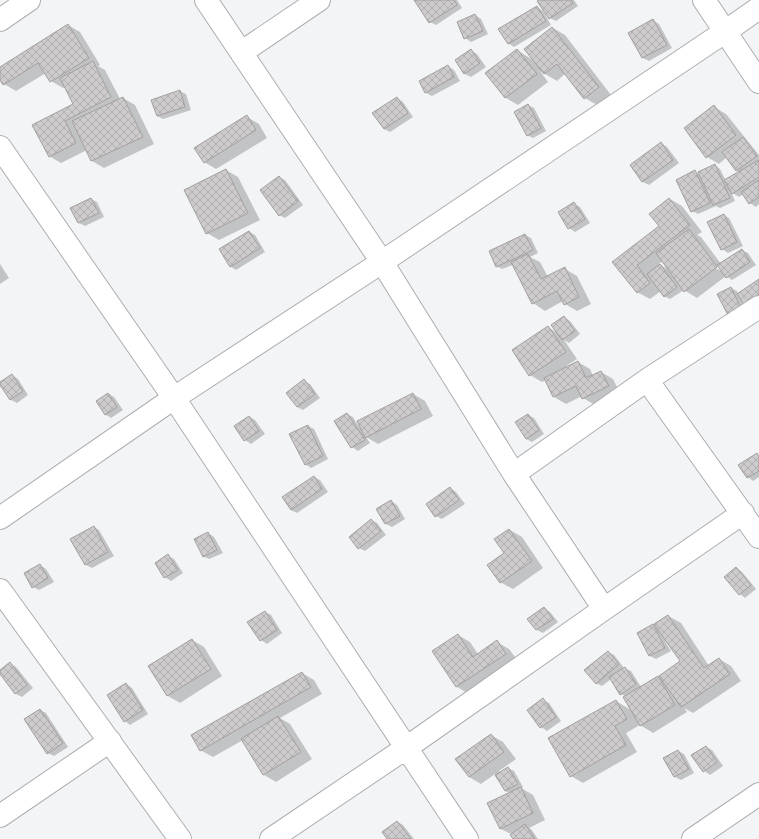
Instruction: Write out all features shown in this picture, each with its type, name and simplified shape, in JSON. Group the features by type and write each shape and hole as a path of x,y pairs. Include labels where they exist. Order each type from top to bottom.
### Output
{"street":[{"path":"0,20 30,0"},
{"path":"206,0 382,262 514,474 604,609"},
{"path":"242,52 319,0"},
{"path":"704,0 759,82"},
{"path":"0,518 174,398 382,262 759,8"},
{"path":"0,148 174,398 467,839"},
{"path":"514,474 647,380 759,307"},
{"path":"647,380 759,537"},
{"path":"271,839 406,748 743,513"},
{"path":"0,590 180,839"},
{"path":"0,816 110,741"},
{"path":"693,839 759,794"}],"building":[{"path":"414,0 454,0 457,5 429,23"},
{"path":"571,0 573,3 549,19 537,1"},
{"path":"537,6 546,21 508,44 498,29"},
{"path":"475,14 483,31 464,39 457,22"},
{"path":"653,19 667,45 642,58 628,33"},
{"path":"68,24 89,58 50,82 38,63 3,85 0,80 0,67"},
{"path":"552,27 599,87 584,99 557,64 544,74 524,49"},
{"path":"471,49 480,63 464,74 455,60"},
{"path":"517,49 537,74 505,98 485,73"},
{"path":"93,61 111,97 65,121 76,143 49,157 32,125 73,104 60,78"},
{"path":"448,65 454,77 425,93 419,81"},
{"path":"180,90 185,107 157,116 151,100"},
{"path":"123,97 143,137 91,161 72,121"},
{"path":"397,97 408,113 384,129 372,113"},
{"path":"528,104 541,128 527,136 514,112"},
{"path":"714,105 736,135 706,158 684,128"},
{"path":"247,115 256,130 204,163 194,148"},
{"path":"743,137 757,156 736,171 722,152"},
{"path":"661,142 673,160 642,182 630,165"},
{"path":"759,160 759,177 732,194 724,180"},
{"path":"715,164 730,198 713,205 698,172"},
{"path":"226,169 248,213 206,234 184,190"},
{"path":"695,170 710,203 691,212 676,180"},
{"path":"279,176 298,201 279,216 260,190"},
{"path":"759,180 759,197 749,204 741,192"},
{"path":"91,198 99,213 78,223 70,208"},
{"path":"669,198 690,225 637,265 650,283 637,293 612,262 659,226 649,214"},
{"path":"574,202 585,219 568,229 558,212"},
{"path":"724,214 737,242 721,250 707,222"},
{"path":"689,229 717,267 684,292 656,253"},
{"path":"249,231 260,248 230,267 219,249"},
{"path":"525,234 533,250 496,267 489,251"},
{"path":"742,249 750,262 726,278 717,265"},
{"path":"528,254 541,279 565,267 579,297 564,305 557,291 532,304 511,262"},
{"path":"660,264 677,287 664,297 647,274"},
{"path":"759,279 759,301 747,309 737,294"},
{"path":"731,287 743,313 730,319 717,294"},
{"path":"564,316 575,331 562,340 551,325"},
{"path":"548,326 566,352 529,376 512,350"},
{"path":"578,361 586,378 601,371 609,386 582,399 576,386 553,397 544,378"},
{"path":"12,374 23,391 10,400 0,385 0,382"},
{"path":"304,379 315,394 297,407 286,393"},
{"path":"108,393 117,407 105,415 96,401"},
{"path":"413,393 421,409 365,438 357,421"},
{"path":"347,413 365,440 351,448 334,421"},
{"path":"528,414 539,430 526,439 515,422"},
{"path":"249,416 259,431 244,441 234,426"},
{"path":"308,425 323,456 305,465 289,434"},
{"path":"757,453 759,457 759,471 747,478 738,465"},
{"path":"314,476 322,489 291,510 282,497"},
{"path":"450,487 459,500 435,517 426,504"},
{"path":"391,500 400,516 385,524 376,509"},
{"path":"371,519 381,531 358,549 349,537"},
{"path":"94,526 108,552 85,565 70,539"},
{"path":"509,529 532,561 500,583 487,565 504,553 494,539"},
{"path":"208,532 217,550 203,557 194,539"},
{"path":"168,554 178,570 164,578 155,563"},
{"path":"40,564 48,578 32,588 24,573"},
{"path":"736,567 751,585 739,595 724,577"},
{"path":"544,607 553,619 536,630 527,619"},
{"path":"265,611 277,630 260,641 247,622"},
{"path":"668,615 704,668 719,658 730,674 681,707 659,676 680,661 654,624"},
{"path":"653,624 665,648 649,656 637,633"},
{"path":"458,634 473,657 497,640 506,654 456,687 432,651"},
{"path":"192,639 211,669 167,696 148,666"},
{"path":"608,651 619,664 596,684 584,670"},
{"path":"10,662 27,685 15,694 0,674 0,670"},
{"path":"625,667 636,684 620,695 609,677"},
{"path":"302,672 311,687 200,751 191,735"},
{"path":"658,676 675,705 640,726 623,697"},
{"path":"126,683 143,710 124,722 107,695"},
{"path":"543,698 556,717 540,728 527,710"},
{"path":"616,700 627,719 615,726 626,745 570,777 548,738"},
{"path":"40,709 63,743 47,754 24,719"},
{"path":"278,716 301,752 263,775 241,739"},
{"path":"491,734 504,752 469,777 455,759"},
{"path":"706,746 717,762 703,772 691,755"},
{"path":"678,750 689,769 674,777 663,758"},
{"path":"508,767 518,784 505,791 495,775"},
{"path":"521,787 533,813 500,829 487,803"},
{"path":"397,821 411,839 387,839 382,832"},
{"path":"525,824 535,839 513,839 510,835"}]}
